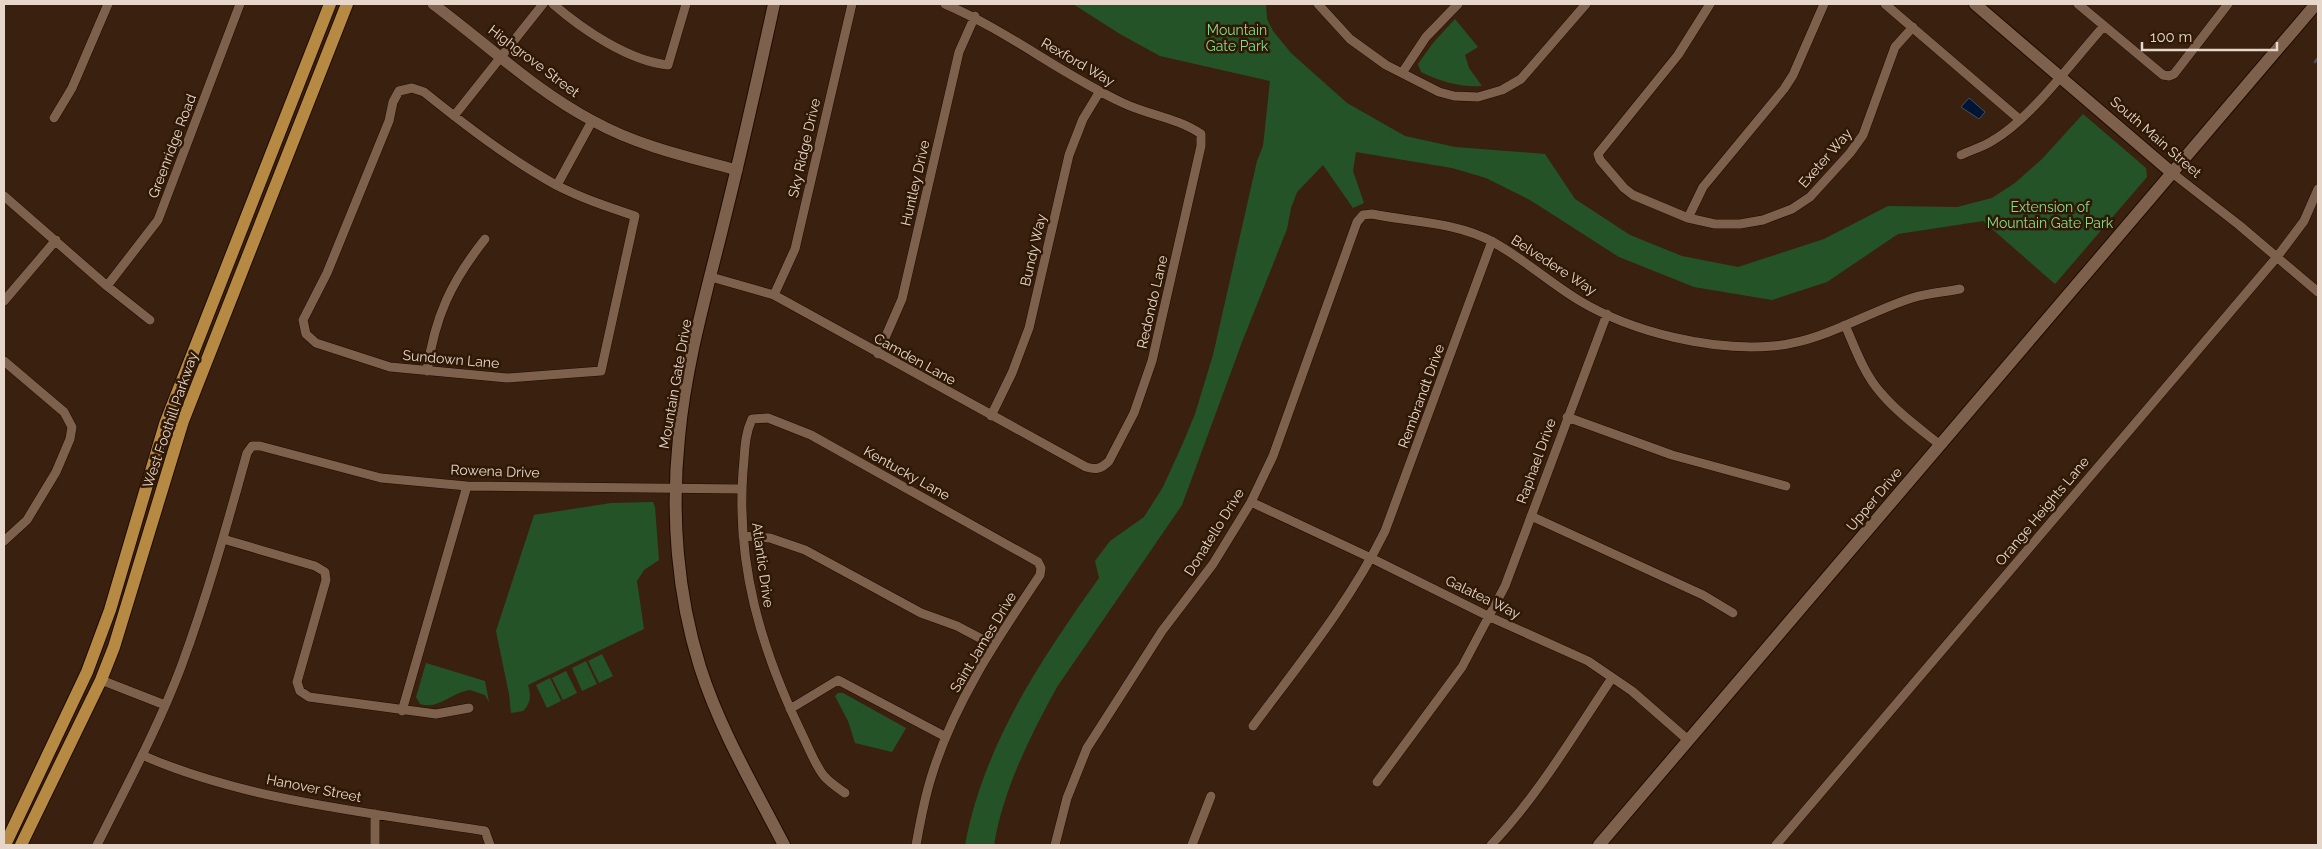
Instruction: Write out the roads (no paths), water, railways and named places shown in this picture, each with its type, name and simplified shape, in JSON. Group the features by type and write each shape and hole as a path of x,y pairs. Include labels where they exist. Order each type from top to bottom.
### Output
{"main road":[{"name":"West Foothill Parkway","path":"5,845 87,672 110,610 166,424 330,4"},
{"name":"West Foothill Parkway","path":"22,845 101,680 126,615 183,421 348,4"},
{"name":"Mountain Gate Drive","path":"774,4 689,371 679,435 675,487 681,572 700,665 712,701 732,744 784,845"},
{"name":"South Main Street","path":"1975,4 2171,172"},
{"name":"Upper Drive","path":"1599,845 2316,4"}],"street":[{"path":"54,118 72,88 108,4"},
{"name":"Greenridge Road","path":"107,286 158,220 240,4"},
{"name":"Highgrove Street","path":"433,4 465,27 545,92 592,121 633,140 737,170"},
{"path":"543,4 454,116 521,164 557,185 592,121"},
{"path":"553,4 572,20 600,38 650,63 668,65 686,4"},
{"name":"Sky Ridge Drive","path":"774,296 795,249 852,4"},
{"name":"Rexford Way","path":"945,4 974,16 1100,91 1151,115 1192,128 1201,134"},
{"path":"1318,4 1350,38 1369,54 1402,74 1440,92 1454,96 1478,97 1502,90 1521,79 1586,4"},
{"path":"1402,74 1426,37 1458,4"},
{"name":"Exeter Way","path":"1710,4 1678,55 1598,154 1600,160 1624,188 1633,195 1688,218 1715,224 1740,224 1763,220 1792,209 1810,197 1863,136 1895,47 1913,27"},
{"path":"1688,218 1703,186 1784,89 1793,75 1824,4"},
{"path":"1885,4 2019,119"},
{"path":"2078,4 2163,74 2168,76 2174,74 2228,4"},
{"name":"Huntley Drive","path":"878,354 902,299 959,52 974,16"},
{"path":"1961,155 1992,141 2019,119 2104,26"},
{"name":"Sundown Lane","path":"454,116 424,92 412,88 399,91 327,273 303,320 306,334 316,344 390,367 428,371 508,378 602,371 635,216 593,202 557,185"},
{"name":"Bundy Way","path":"991,416 1030,328 1069,155 1083,119 1100,91"},
{"name":"Redondo Lane","path":"1103,467 1116,450 1134,413 1152,361 1201,146 1201,134"},
{"name":"South Main Street","path":"2171,172 2277,256 2318,292"},
{"name":"Orange Heights Lane","path":"1776,845 2277,256 2304,221 2318,189"},
{"path":"4,196 107,286 150,320"},
{"name":"Belvedere Way","path":"1363,215 1372,214 1457,228 1492,241 1580,301 1625,322 1678,338 1732,347 1773,346 1805,342 1913,298 1960,289"},
{"name":"Donatello Drive","path":"1055,845 1066,798 1087,748 1162,631 1214,564 1251,502 1273,456 1357,222 1363,215"},
{"path":"428,371 433,336 447,297 462,268 485,239"},
{"path":"4,301 56,240"},
{"name":"Rembrandt Drive","path":"1253,726 1323,634 1371,558 1385,531 1412,463 1492,241"},
{"name":"Camden Lane","path":"711,277 774,296 1086,467 1096,470 1103,467"},
{"name":"Raphael Drive","path":"1377,782 1462,667 1490,617 1505,586 1607,314"},
{"path":"1845,325 1865,370 1880,392 1899,412 1939,444"},
{"path":"4,361 64,412 72,426 70,439 56,472 27,520 4,541"},
{"path":"1567,417 1672,455 1786,486"},
{"name":"Kentucky Lane","path":"752,419 768,418 811,435 1038,562 1041,568"},
{"name":"Atlantic Drive","path":"752,419 746,431 742,489 743,536 759,628 773,672 824,776 845,793"},
{"name":"Rowena Drive","path":"223,540 247,453 252,446 260,446 381,478 467,486 742,489"},
{"path":"402,711 467,486"},
{"name":"Galatea Way","path":"1251,502 1371,558 1490,617 1588,661 1632,691 1688,740"},
{"path":"1531,516 1704,595 1732,613"},
{"path":"743,536 770,538 806,550 922,613 957,626 993,646"},
{"path":"97,845 142,754 181,668 203,606 223,540 315,566 324,572 326,580 297,682 300,691 309,697 402,711 436,714 469,708"},
{"name":"Saint James Drive","path":"916,845 930,778 965,694 993,646 1040,575 1041,568"},
{"path":"1491,845 1506,830 1534,793 1612,678"},
{"path":"101,680 165,705"},
{"path":"790,709 838,680 946,737"},
{"name":"Hanover Street","path":"142,754 176,770 270,795 485,831 490,845"},
{"path":"1192,845 1211,796"},
{"path":"375,814 375,845"}],"water":[{"path":"1969,98 1985,112 1979,119 1961,107"}],"waterway":[{"path":"2315,62 2318,58"}],"park label":[{"name":"Mountain Gate Park","path":"1237,38"},
{"name":"Extension of Mountain Gate Park","path":"2050,216"}]}
